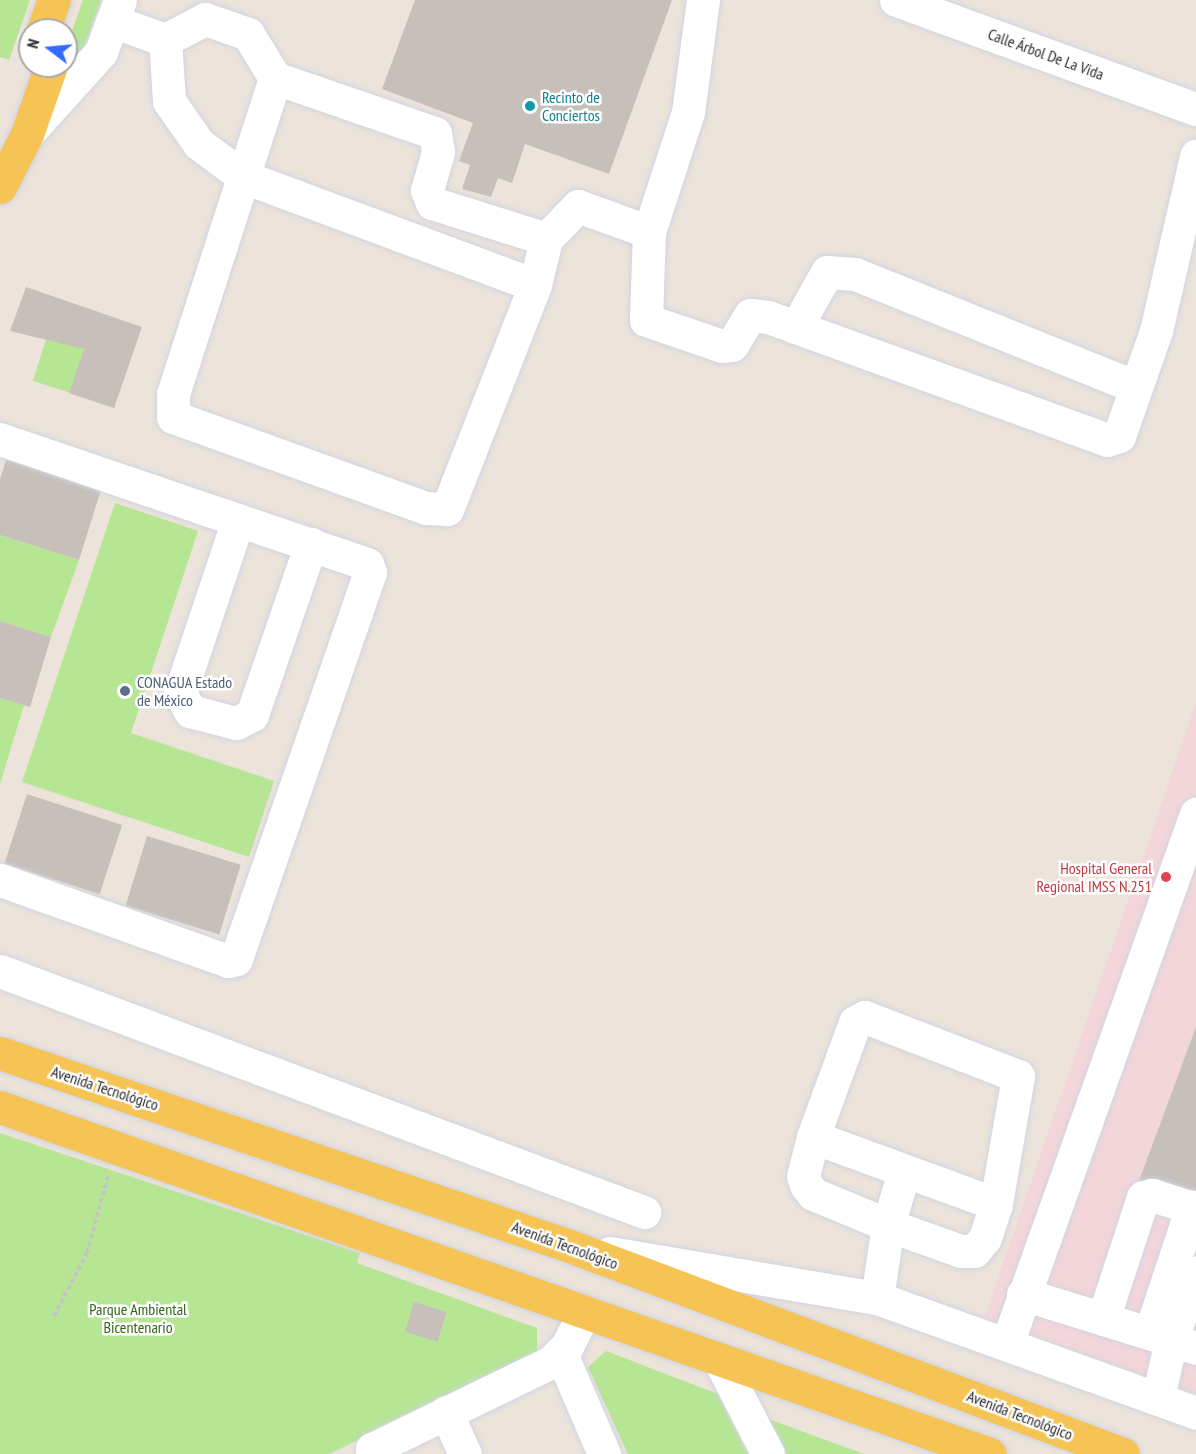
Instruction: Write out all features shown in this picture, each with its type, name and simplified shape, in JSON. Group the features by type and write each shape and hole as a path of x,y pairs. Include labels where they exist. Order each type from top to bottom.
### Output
{"main road":[{"path":"47,18 54,0"},
{"path":"68,18 74,0"},
{"path":"0,158 26,78"},
{"path":"0,187 27,134 47,78"},
{"name":"Avenida Tecnológico","path":"0,1053 567,1245 1123,1454"},
{"path":"0,1107 721,1363 985,1453"}],"street":[{"path":"703,0 688,112 649,232 646,320 722,346 732,345 750,315 796,327 1107,440 1119,436 1156,331 1196,156"},
{"name":"Calle Árbol De La Vida","path":"904,1 1196,109"},
{"path":"27,134 101,52 116,10 165,40"},
{"path":"165,40 205,19 248,34 275,78 435,133 438,152 427,190 432,203 546,239"},
{"path":"165,40 170,101 199,144 244,177 535,285"},
{"path":"275,78 170,406 178,423 426,508 447,509 535,285 546,239 578,206 649,232"},
{"path":"796,327 827,272 855,274 1136,387"},
{"path":"0,439 367,564 369,586 236,959 228,961 0,880"},
{"path":"238,520 180,693 190,711 236,723 252,715 311,544"},
{"path":"1008,1341 1196,814"},
{"path":"0,971 644,1212"},
{"path":"865,1017 918,1035 1018,1076 996,1204 986,1238 974,1251 961,1251 888,1225 813,1194 803,1176 813,1137 855,1022 865,1017"},
{"path":"813,1137 996,1204"},
{"path":"877,1298 888,1225 904,1172"},
{"path":"1103,1319 1143,1197 1152,1195 1194,1208 1172,1340 1158,1398"},
{"path":"567,1245 877,1298 1008,1341 1196,1413"},
{"path":"1172,1340 1196,1272"},
{"path":"1023,1294 1172,1340"},
{"path":"370,1452 561,1354 584,1313"},
{"path":"561,1354 604,1454"},
{"path":"721,1363 768,1454"},
{"path":"446,1413 465,1454"}],"path":[{"path":"54,1316 87,1253 115,1146"}],"shaded area":[{"name":"Hospital General Regional IMSS N.251","path":"1196,703 1196,1394 984,1318"}],"green space":[{"path":"0,0 30,0 24,18 18,18 18,34 9,60 0,57"},
{"path":"83,0 101,0 83,50 78,57 78,18"},
{"path":"60,78 63,78 46,103"},
{"path":"47,337 84,349 70,393 33,381"},
{"path":"115,503 198,531 131,733 274,781 249,857 22,782"},
{"path":"0,535 79,560 51,637 0,621"},
{"path":"0,698 24,705 0,784"},
{"name":"Parque Ambiental Bicentenario","path":"0,1133 360,1253 357,1263 537,1328 537,1354 329,1454 0,1454"},
{"path":"606,1351 718,1394 748,1454 628,1454 588,1367"},
{"path":"757,1415 864,1454 777,1454"}],"building":[{"name":"Recinto de Conciertos","path":"415,0 672,0 609,174 525,144 512,183 498,178 491,197 462,189 470,165 459,161 473,123 382,89"},
{"path":"26,287 142,327 114,408 69,393 84,349 10,331"},
{"path":"6,460 101,490 79,560 0,535 0,479"},
{"path":"0,621 51,637 30,707 0,698"},
{"path":"27,794 122,825 100,894 4,863"},
{"path":"147,836 241,865 219,934 126,906"},
{"path":"1196,1027 1196,1200 1139,1181"},
{"path":"414,1302 447,1312 437,1342 405,1332"}],"place":[{"name":"Recinto de Conciertos","path":"530,106"},
{"name":"CONAGUA Estado de México","path":"125,691"},
{"name":"Hospital General Regional IMSS N.251","path":"1166,877"}]}
